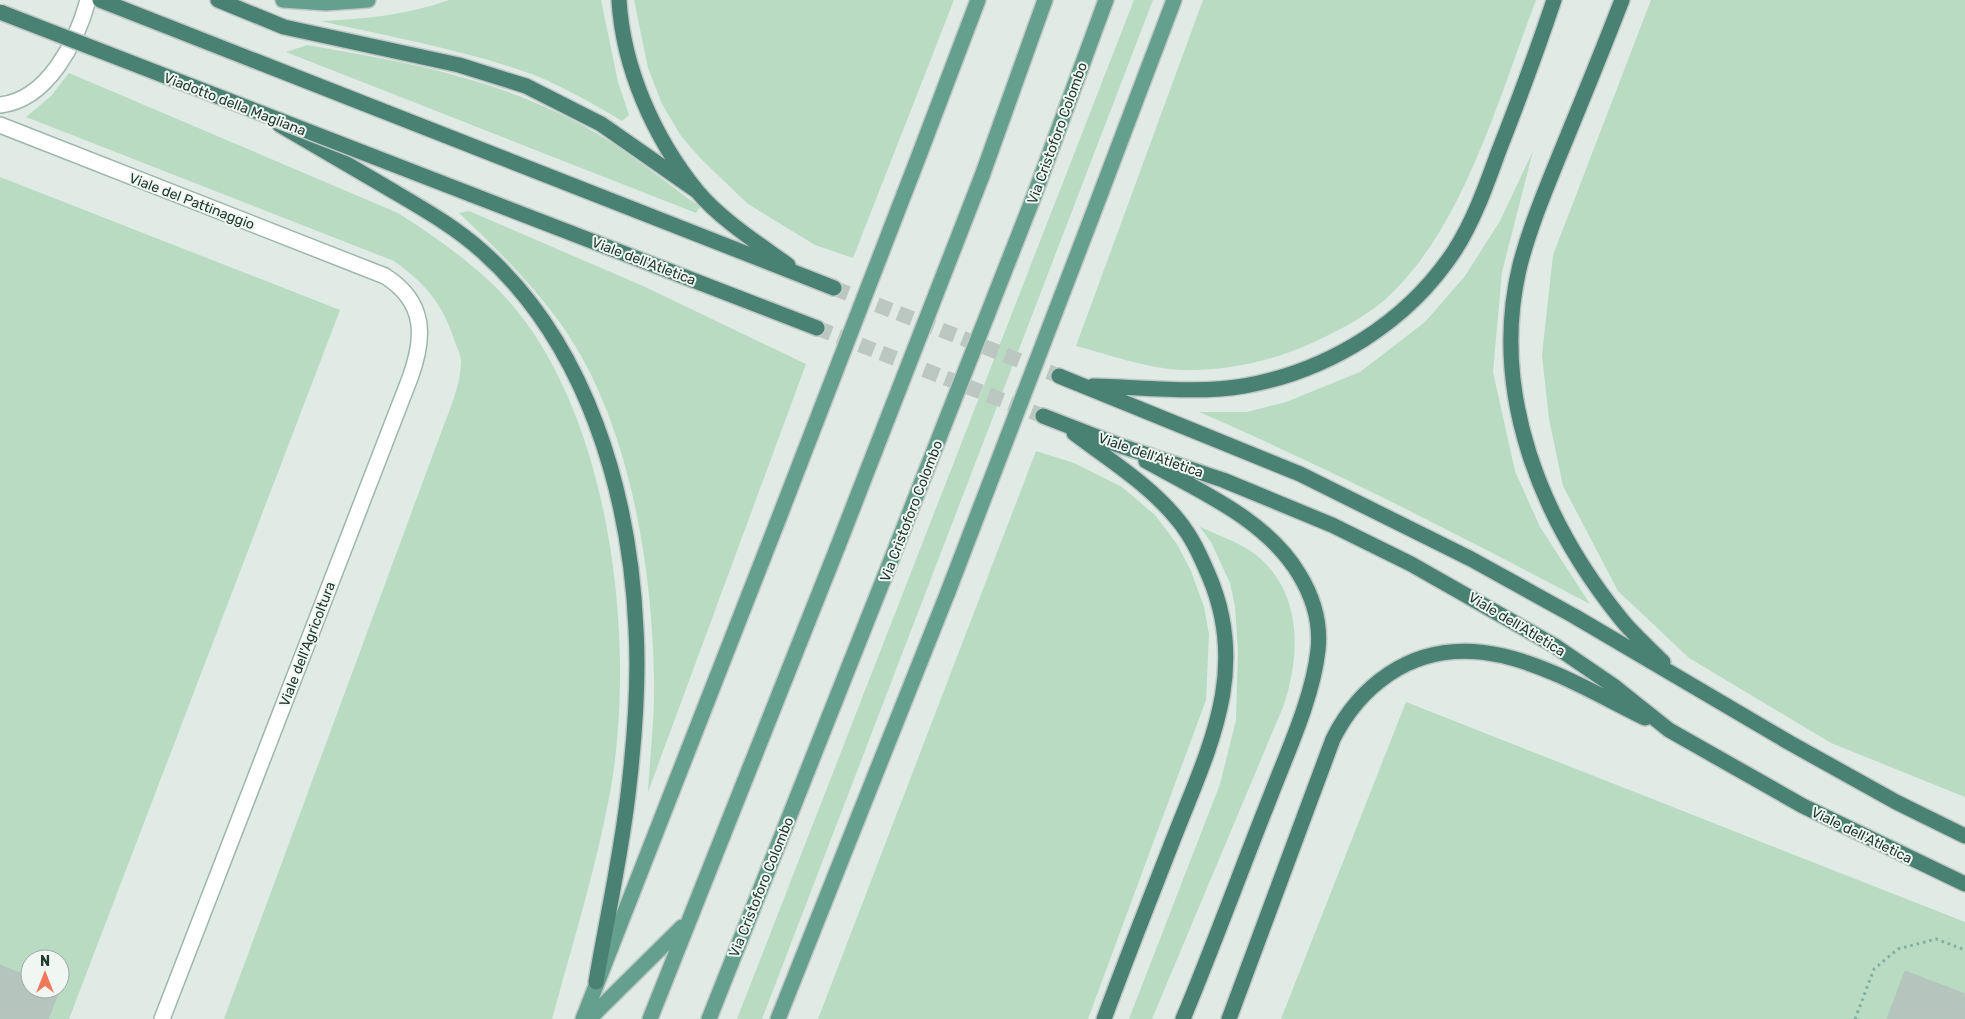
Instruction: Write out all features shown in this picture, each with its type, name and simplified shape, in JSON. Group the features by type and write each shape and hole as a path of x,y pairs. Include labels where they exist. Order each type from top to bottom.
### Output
{"highway":[{"path":"100,0 834,288"},
{"path":"218,0 292,29 451,63 526,86 602,124 698,191 728,220 808,279"},
{"path":"619,0 627,46 645,104 667,148 698,191"},
{"path":"1082,386 1200,389 1244,386 1317,365 1356,343 1390,320 1416,297 1441,268 1455,249 1470,221 1518,103 1554,0"},
{"path":"1622,0 1530,231 1514,301 1512,362 1517,404 1528,456 1552,512 1584,568 1622,620 1676,676"},
{"name":"Viadotto della Magliana","path":"0,12 264,116 470,194"},
{"path":"264,116 407,199 472,243 495,264 526,299 562,353 582,390 608,462 619,503 628,552 636,628 634,725 625,818 596,982"},
{"name":"Viale dell'Atletica","path":"470,194 817,328"},
{"path":"1059,376 1300,474 1471,559 1790,743 1904,806 1965,836"},
{"name":"Viale dell'Atletica","path":"1104,1019 1211,742 1225,686 1227,648 1215,590 1200,554 1182,525 1152,493 1050,418 1118,445 1223,480 1332,525 1411,564 1555,646 1615,686 1669,730 1803,806 1965,884"},
{"path":"1118,445 1215,500 1262,532 1282,551 1299,573 1311,598 1318,623 1316,663 1296,731 1183,1019"},
{"path":"1229,1019 1342,720 1354,705 1380,680 1396,669 1431,655 1453,650 1498,653 1544,669 1669,730"}],"main road":[{"path":"0,105 17,101 43,84 77,33 88,0"},
{"path":"283,0 326,3 368,0"},
{"path":"583,1019 978,0"},
{"path":"650,1019 838,546 982,176 1045,0"},
{"name":"Via Cristoforo Colombo","path":"709,1019 1034,196 1106,0"},
{"path":"778,1019 948,592 1174,0"},
{"name":"Viale del Pattinaggio","path":"0,125 385,276"},
{"name":"Viale dell'Agricoltura","path":"162,1019 419,355 420,326 415,308 405,292 385,276"},
{"path":"589,1019 687,923"}],"path":[{"path":"1855,1019 1874,969 1898,948 1936,939 1965,950"}],"green space":[{"path":"449,0 601,0 618,82 629,115 622,121 560,86 495,62 421,43 320,21 385,15"},
{"path":"634,0 954,0 853,258 815,245 748,204 700,158 681,136 662,104 648,68"},
{"path":"1134,0 1153,0 762,1019 737,1019"},
{"path":"1203,0 1536,0 1494,115 1460,194 1418,264 1392,293 1374,308 1344,327 1312,343 1281,355 1233,367 1183,370 1156,367 1076,346"},
{"path":"1651,0 1965,0 1965,797 1831,743 1689,658 1618,591 1563,486 1549,419 1542,355 1553,255"},
{"path":"307,45 448,73 482,83 549,108 598,134 700,207 696,213 286,52"},
{"path":"69,73 398,213 469,263 495,286 507,299 543,348 571,405 593,468 608,536 617,605 620,673 617,738 609,798 590,881 552,1019 224,1019 451,406 459,381 461,358 439,306 415,278 394,261 26,117 51,96"},
{"path":"1533,151 1502,272 1493,372 1515,471 1540,527 1590,604 1396,504 1199,412 1247,412 1286,402 1360,372 1425,322 1465,276 1500,221"},
{"path":"0,177 340,310 69,1019 0,1019"},
{"path":"469,211 643,286 806,364 648,792 654,706 652,634 642,541 620,448 604,404 584,362 561,324 513,266 459,213"},
{"path":"1036,451 1074,463 1122,487 1155,515 1177,544 1191,571 1204,607 1209,634 1206,700 1088,1019 818,1019"},
{"path":"1200,527 1248,549 1261,559 1275,575 1285,592 1291,610 1295,649 1293,669 1283,707 1152,1019 1129,1019 1220,784 1236,720 1238,652 1235,606 1230,583 1211,542"},
{"path":"1406,702 1965,922 1965,1019 1281,1019"}],"building":[{"path":"0,965 20,973 20,999 56,999 48,1019 0,1019"},
{"path":"1905,971 1965,994 1965,1019 1887,1019"}],"tunnel":[{"path":"834,288 1059,376"},
{"path":"817,328 1043,416"}]}
